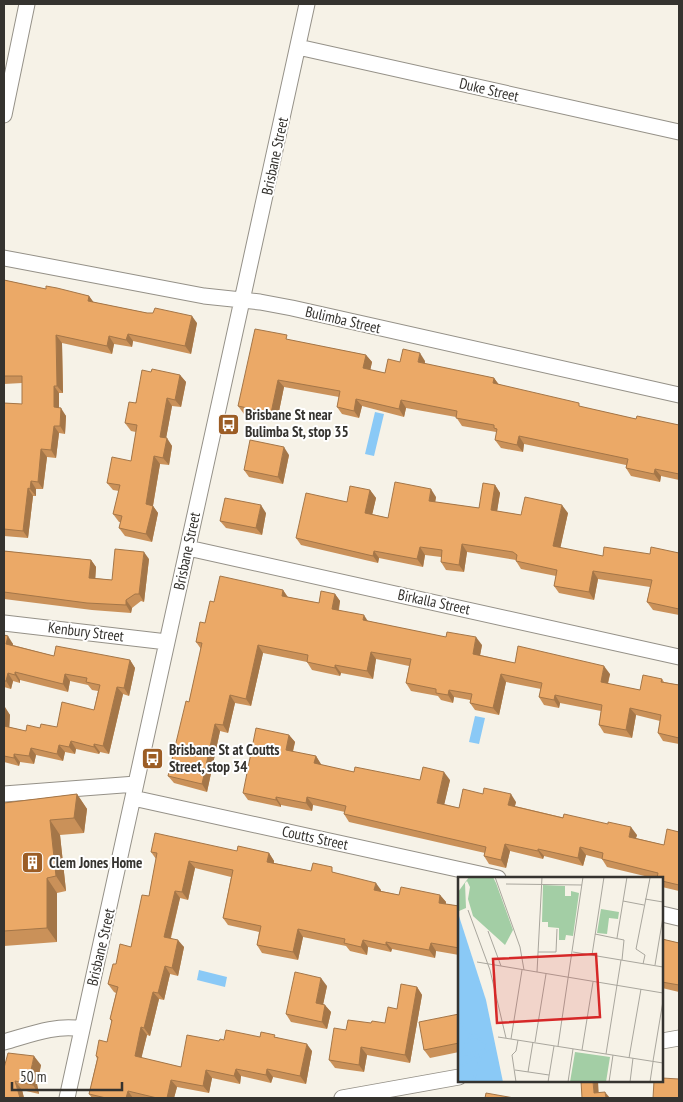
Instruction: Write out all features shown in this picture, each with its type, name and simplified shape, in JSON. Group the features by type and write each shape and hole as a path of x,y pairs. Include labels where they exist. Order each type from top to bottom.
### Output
{"street":[{"path":"4,115 10,51 27,4"},
{"name":"Brisbane Street","path":"67,1098 307,4"},
{"name":"Duke Street","path":"298,47 679,132"},
{"name":"Bulimba Street","path":"4,258 204,296 260,302 292,308 679,395"},
{"name":"Birkalla Street","path":"188,548 679,657"},
{"name":"Kenbury Street","path":"4,623 167,642"},
{"name":"Coutts Street","path":"4,794 134,791 494,877"},
{"path":"663,914 679,918"},
{"path":"4,1042 54,1028 72,1027 82,1029"},
{"path":"663,1041 679,1038"},
{"path":"342,1098 458,1077"}],"water":[{"path":"375,412 384,414 374,456 365,454"},
{"path":"475,716 485,718 479,744 469,742"},
{"path":"199,970 227,977 225,987 197,980"}],"building":[{"path":"4,280 46,289 46,286 57,288 89,296 88,301 147,313 153,313 155,308 192,316 185,346 128,334 126,340 109,336 107,346 56,335 57,386 54,386 54,407 61,408 60,426 54,426 51,450 41,449 38,482 31,481 30,489 28,488 23,531 4,529 4,403 22,404 22,376 4,376"},
{"path":"255,329 287,335 286,339 366,355 363,368 385,373 388,359 400,362 403,349 420,353 418,362 494,378 493,383 579,403 579,406 636,419 637,416 679,425 679,474 655,469 654,474 626,468 628,459 519,436 517,445 495,440 497,429 494,428 494,425 456,418 457,411 401,400 399,409 356,399 354,411 337,407 340,391 278,380 271,413 238,406"},
{"path":"152,369 180,375 175,400 167,398 160,437 167,438 163,458 154,456 146,504 153,506 146,534 119,528 122,516 113,514 120,485 107,483 112,457 131,461 137,425 125,423 129,402 136,403 142,370 151,372"},
{"path":"250,440 284,447 278,477 244,470"},
{"path":"395,482 431,489 429,501 479,508 483,483 495,485 491,510 521,515 525,497 562,505 553,546 603,556 604,547 650,554 651,547 679,553 679,609 647,602 652,580 593,571 589,592 554,586 557,570 516,561 517,555 513,552 462,544 459,565 441,562 442,550 420,547 417,559 374,551 373,556 296,538 306,493 347,502 350,486 370,490 365,513 388,518"},
{"path":"225,498 261,505 256,528 220,521"},
{"path":"115,549 144,552 139,594 135,594 126,600 126,605 87,603 4,592 4,551 91,560 89,578 112,580"},
{"path":"220,576 283,590 282,596 319,603 321,591 335,594 332,609 364,615 363,620 446,637 447,632 476,637 473,654 515,663 518,646 604,666 601,682 640,690 643,675 662,679 661,682 679,685 679,738 658,733 661,715 630,708 626,730 599,725 602,705 555,695 554,700 539,697 542,683 501,674 493,708 470,703 472,694 449,690 448,695 436,693 436,689 406,683 411,659 371,652 367,671 335,665 335,668 307,662 308,655 258,645 246,699 230,695 223,725 215,724 202,784 168,776 186,701 189,702 202,643 196,642 200,622 205,623 210,601 214,602"},
{"path":"4,635 8,636 6,644 54,656 56,646 130,660 124,688 117,687 103,746 94,744 94,747 71,741 69,747 59,745 57,754 31,748 29,756 14,754 14,758 4,756 4,726 26,731 27,725 40,728 41,724 57,727 62,702 94,710 100,685 86,682 87,678 65,674 63,684 15,672 15,675 8,673 6,681 4,681"},
{"path":"256,728 289,735 286,750 316,756 314,763 354,772 355,767 420,780 423,767 444,772 437,803 459,808 463,789 483,794 484,788 511,794 508,805 563,818 564,814 631,827 629,837 664,845 667,829 679,832 679,885 663,881 663,877 657,877 658,873 602,859 603,853 580,847 578,858 505,844 501,860 484,856 486,847 344,814 346,806 307,797 306,803 276,797 276,800 243,793"},
{"name":"Clem Jones Home","path":"77,794 74,818 50,820 56,876 47,878 47,928 4,931 4,803"},
{"path":"155,833 237,851 238,846 269,853 267,862 311,871 313,863 332,867 332,872 376,883 374,890 399,895 401,887 440,895 439,903 458,906 458,948 431,943 429,950 363,940 361,947 344,943 345,939 298,929 293,952 257,945 261,926 223,918 233,870 189,861 182,892 175,891 164,937 178,940 172,968 165,966 158,993 153,992 144,1028 141,1027 135,1056 181,1067 187,1035 219,1041 220,1039 224,1040 226,1030 260,1037 261,1032 275,1035 274,1037 307,1044 300,1076 267,1069 266,1075 236,1069 234,1076 206,1070 203,1086 171,1080 167,1098 157,1098 128,1091 126,1098 106,1098 89,1094 98,1057 96,1056 99,1040 107,1042 112,1020 110,1019 118,987 108,984 113,964 116,964 120,944 131,947 142,895 149,896 157,853 151,852"},
{"path":"663,939 679,943 679,985 663,982"},
{"path":"295,972 321,978 316,1003 325,1005 322,1022 286,1014"},
{"path":"401,984 417,987 405,1055 361,1047 359,1065 329,1060 334,1028 346,1030 348,1020 385,1023 388,1007 397,1009"},
{"path":"458,1014 458,1043 424,1050 419,1022"},
{"path":"8,1053 34,1056 30,1075 33,1085 15,1081 20,1098 4,1098 4,1068"},
{"path":"663,1078 679,1079 679,1098 653,1098 654,1082 663,1082"},
{"path":"581,1082 593,1082 594,1093 605,1092 606,1098 582,1098"},
{"path":"486,1093 514,1098 485,1098"}],"place":[{"name":"Brisbane St near Bulimba St, stop 35","path":"229,424"},
{"name":"Brisbane St at Coutts Street, stop 34","path":"153,759"},
{"name":"Clem Jones Home","path":"33,863"}]}
